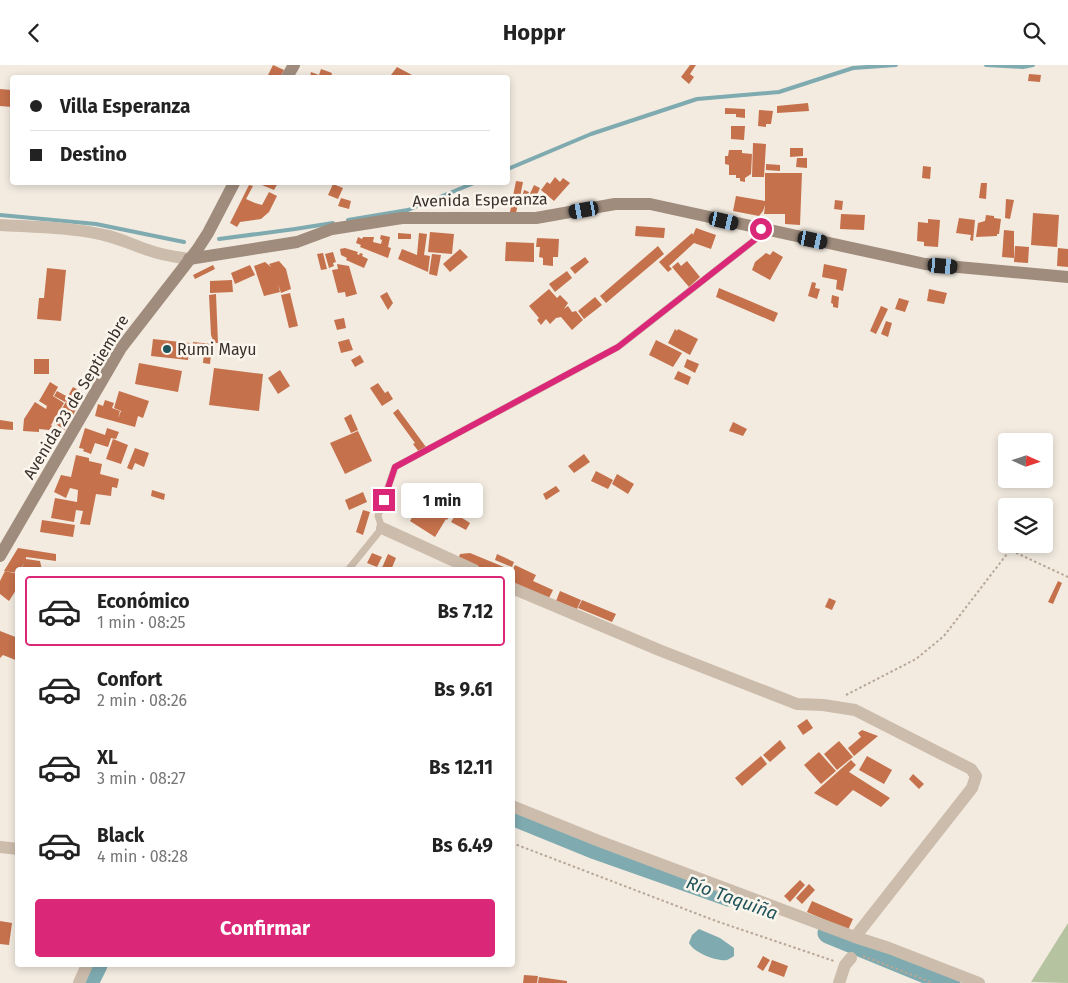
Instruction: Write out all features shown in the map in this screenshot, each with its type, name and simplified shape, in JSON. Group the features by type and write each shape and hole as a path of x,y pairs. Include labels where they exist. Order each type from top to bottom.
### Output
{"main road":[{"name":"Avenida 23 de Septiembre","path":"0,556 121,348 208,233 233,185"},
{"name":"Avenida Esperanza","path":"193,254 297,242 332,229 402,218 536,218 615,204 650,205 925,264 1068,277"}],"street":[{"path":"0,225 76,230 103,234 171,257 193,254"},
{"path":"382,528 467,567"},
{"path":"515,589 797,705 823,705 855,710 971,769 976,776 972,788 855,937"},
{"path":"515,807 599,841 979,983"},
{"path":"0,847 15,849"},
{"path":"839,983 848,961"},
{"path":"79,983 86,967"}],"lane":[{"path":"350,567 382,528 378,516 395,467 618,347 752,242 758,237 761,229"}],"path":[{"path":"846,695 916,659 944,636 1010,550 1060,575 1068,577"},
{"path":"515,844 716,921 848,961 862,955 933,983"}],"green space":[{"path":"1068,923 1068,983 1031,982"}],"water":[{"path":"699,929 720,938 734,948 734,956 723,960 706,956 695,950 689,943 692,935"}],"building":[{"path":"273,65 284,70 281,75 268,75"},
{"path":"690,65 696,65 690,74 694,77 689,84 681,77"},
{"path":"397,67 412,75 391,75"},
{"path":"321,69 332,73 332,75 319,75"},
{"path":"1029,74 1041,75 1040,82 1028,81"},
{"path":"0,89 10,90 10,107 0,106"},
{"path":"808,103 809,111 777,113 777,106"},
{"path":"725,108 745,109 745,118 736,117 736,114 725,114"},
{"path":"759,110 773,111 771,124 766,124 766,127 758,126"},
{"path":"731,126 745,126 744,140 731,139"},
{"path":"753,143 766,144 764,177 752,177"},
{"path":"790,148 803,148 803,156 790,157"},
{"path":"729,150 742,150 742,153 752,154 751,174 745,178 745,182 740,181 740,178 736,178 736,175 729,175 729,165 725,164 725,156 728,156"},
{"path":"797,158 807,158 807,168 796,167"},
{"path":"766,164 780,165 780,171 766,170"},
{"path":"923,166 931,167 930,179 922,178"},
{"path":"765,173 802,173 800,225 785,224 785,214 764,214 765,205 759,216 733,211 736,196 765,201"},
{"path":"555,177 560,182 563,178 570,183 554,201 541,190 547,182 550,184"},
{"path":"516,181 523,182 520,197 513,196"},
{"path":"981,183 987,183 986,199 979,198"},
{"path":"249,185 253,186 246,199 255,203 262,205 269,192 277,196 269,212 261,219 240,222 237,227 230,223"},
{"path":"262,185 277,185 274,190"},
{"path":"333,185 343,188 338,199 328,195"},
{"path":"534,185 540,188 535,199 529,196"},
{"path":"524,190 529,192 526,201 528,198 533,200 530,207 520,204"},
{"path":"341,198 351,201 349,209 338,206"},
{"path":"513,198 519,199 516,213 510,212"},
{"path":"1006,199 1014,200 1010,219 1005,218"},
{"path":"835,200 843,201 842,210 834,209"},
{"path":"1033,213 1059,215 1057,247 1031,245"},
{"path":"841,214 865,215 864,230 840,229"},
{"path":"986,215 1001,219 999,234 997,236 976,237 978,223 985,221"},
{"path":"959,218 975,220 973,241 970,240 971,235 956,233"},
{"path":"928,219 940,220 938,247 924,246 924,242 917,241 918,222 928,223"},
{"path":"636,226 665,228 664,238 635,236"},
{"path":"696,228 716,235 711,249 694,243 669,266 672,269 668,272 659,262 692,233 693,235"},
{"path":"1004,230 1014,231 1014,258 1002,257"},
{"path":"430,232 454,234 452,254 428,252"},
{"path":"398,233 411,234 411,239 398,239"},
{"path":"419,233 427,234 424,255 430,256 428,272 398,259 402,249 417,255"},
{"path":"381,235 390,237 388,247 391,248 388,258 360,247 361,245 356,243 358,237 362,239 363,237 374,237 373,242 381,244"},
{"path":"537,238 559,239 558,257 553,257 553,266 543,265 543,258 539,257 540,247 536,247"},
{"path":"506,242 534,243 534,262 505,261"},
{"path":"658,246 664,254 606,303 600,296"},
{"path":"1015,246 1029,247 1028,263 1014,262"},
{"path":"345,248 358,252 357,254 359,255 360,253 363,254 362,256 368,259 364,268 346,260 347,258 341,255 340,249"},
{"path":"1058,248 1068,249 1068,267 1057,266"},
{"path":"460,249 468,257 450,272 443,264"},
{"path":"773,251 783,257 770,280 752,270 755,262 766,253 770,255"},
{"path":"333,252 336,262 333,263 334,266 329,268 325,254"},
{"path":"323,253 327,269 321,270 317,254"},
{"path":"432,254 441,255 437,276 429,274"},
{"path":"585,257 589,262 575,274 570,268"},
{"path":"279,261 286,269 291,289 281,293 278,284 280,292 264,296 254,266 265,262 271,267 269,264"},
{"path":"687,261 700,277 689,287 672,267 678,262 681,266"},
{"path":"337,264 349,266 357,294 346,297 345,292 338,293 332,270 338,269"},
{"path":"824,264 847,269 843,291 836,289 837,280 822,277"},
{"path":"213,265 215,269 195,279 193,275"},
{"path":"250,265 255,275 235,284 231,273"},
{"path":"47,268 66,270 61,321 37,319 39,298 44,298"},
{"path":"567,271 572,278 555,292 549,284"},
{"path":"232,280 233,292 210,293 210,281"},
{"path":"812,282 816,283 815,288 820,289 817,299 808,296"},
{"path":"719,288 778,313 774,322 716,297"},
{"path":"549,289 557,298 560,295 568,303 564,309 568,306 572,312 576,311 583,320 572,330 561,317 556,318 550,324 546,319 541,325 537,320 539,318 529,306"},
{"path":"929,289 947,293 944,304 927,301"},
{"path":"387,292 393,303 388,310 380,296"},
{"path":"290,293 298,326 289,328 281,295"},
{"path":"216,294 218,343 214,343 211,335 209,295"},
{"path":"832,295 839,297 838,308 833,307 831,303"},
{"path":"595,297 602,305 584,319 578,311"},
{"path":"899,298 909,301 905,312 895,309"},
{"path":"881,306 888,309 876,334 870,331"},
{"path":"344,318 346,328 337,330 334,320"},
{"path":"886,321 892,323 888,337 881,334"},
{"path":"675,329 698,339 690,355 668,343"},
{"path":"153,339 190,343 188,360 151,356"},
{"path":"349,339 353,350 341,353 338,342"},
{"path":"656,340 682,353 673,367 649,355"},
{"path":"193,342 212,344 210,364 203,363 204,353 192,352"},
{"path":"360,355 364,362 355,367 351,360"},
{"path":"34,359 49,359 49,374 34,374"},
{"path":"687,359 699,364 695,373 684,367"},
{"path":"139,363 182,371 178,392 135,384"},
{"path":"214,368 263,374 259,411 209,405"},
{"path":"280,370 290,386 278,394 268,378"},
{"path":"678,371 691,377 688,385 674,379"},
{"path":"50,382 58,387 53,396 64,403 52,426 49,430 39,429 39,432 23,431 24,419 35,402 46,409 47,406 39,401"},
{"path":"378,383 385,393 388,391 393,399 382,406 370,388"},
{"path":"73,387 83,393 78,402 68,396"},
{"path":"57,391 68,397 65,402 54,396"},
{"path":"119,391 149,401 143,418 138,416 135,427 95,416 98,404 103,406 105,400 114,403 112,408 120,411 118,418 121,411 126,413 114,408"},
{"path":"68,398 79,404 65,430 54,423"},
{"path":"398,409 426,447 419,452 413,444 415,443 393,413"},
{"path":"351,414 358,430 351,433 344,418"},
{"path":"0,420 13,422 13,430 0,429"},
{"path":"733,422 747,429 743,436 729,431"},
{"path":"85,428 105,435 107,428 119,432 116,439 111,438 108,447 95,443 91,454 79,448"},
{"path":"358,431 372,461 345,474 330,443"},
{"path":"113,439 128,445 121,464 106,459"},
{"path":"135,448 149,453 144,467 135,463 132,470 127,468"},
{"path":"584,454 590,462 574,473 568,466"},
{"path":"76,455 102,464 100,474 119,479 117,488 112,487 111,496 96,494 90,525 80,524 83,511 76,510 74,522 51,518 55,498 77,502 78,490 70,488 66,498 54,492 61,475 71,477"},
{"path":"596,471 613,480 608,489 591,481"},
{"path":"617,474 634,484 628,494 612,484"},
{"path":"556,486 560,491 546,500 543,494"},
{"path":"152,490 165,494 164,500 151,496"},
{"path":"363,492 367,502 349,510 345,500"},
{"path":"423,498 452,512 435,537 410,521"},
{"path":"363,510 370,512 363,535 356,532"},
{"path":"456,514 470,523 466,530 451,522"},
{"path":"42,520 75,525 73,537 40,532"},
{"path":"18,548 56,554 56,561 26,557 26,559 40,561 41,567 22,567 24,563 22,567 15,567 15,573 4,571"},
{"path":"372,553 382,557 377,567 367,563"},
{"path":"470,553 504,567 475,567 458,560 460,554"},
{"path":"388,554 396,558 392,567 382,567"},
{"path":"497,554 514,562 512,567 495,560"},
{"path":"515,565 536,575 533,581 553,590 549,598 515,584"},
{"path":"5,571 15,573 15,592 9,601 0,594 0,581"},
{"path":"1058,581 1062,583 1053,604 1048,602"},
{"path":"560,591 581,600 577,609 556,601"},
{"path":"829,598 836,601 832,610 825,607"},
{"path":"582,600 616,614 612,622 578,608"},
{"path":"0,631 15,637 15,660 3,655 0,658"},
{"path":"807,719 813,728 803,735 797,726"},
{"path":"862,730 878,736 854,756 848,748 861,737 858,733"},
{"path":"780,740 786,748 770,762 763,755"},
{"path":"839,741 853,757 837,770 824,754"},
{"path":"819,752 836,771 821,784 804,765"},
{"path":"761,756 767,764 742,786 735,778"},
{"path":"867,756 892,770 884,784 859,770"},
{"path":"851,760 856,765 849,772 890,798 881,807 853,790 837,806 814,793"},
{"path":"913,774 924,784 919,789 909,779"},
{"path":"800,880 805,885 790,902 784,896"},
{"path":"809,884 815,890 802,904 796,898"},
{"path":"812,901 853,919 848,930 807,912"},
{"path":"0,921 12,923 9,945 0,944"},
{"path":"763,956 770,960 763,971 757,967"},
{"path":"772,960 788,966 784,977 768,971"},
{"path":"524,975 538,976 537,983 523,983"},
{"path":"539,977 567,981 567,983 538,983"}],"waterway":[{"path":"510,168 591,134 697,99 779,92 853,68 896,65"},
{"path":"986,65 1023,67 1033,65"},
{"path":"348,220 408,210 469,185"},
{"path":"0,215 96,224 184,242"},
{"path":"219,239 333,223"},
{"name":"Río Taquiña","path":"515,816 593,848 729,896"},
{"name":"Río Taquiña","path":"828,933 950,983"},
{"name":"Río Taquiña","path":"88,983 96,967"}],"place":[{"name":"Rumi Mayu","path":"167,349"}],"route":[{"path":"384,500 395,467 618,347 752,242 758,237 761,229"}]}
